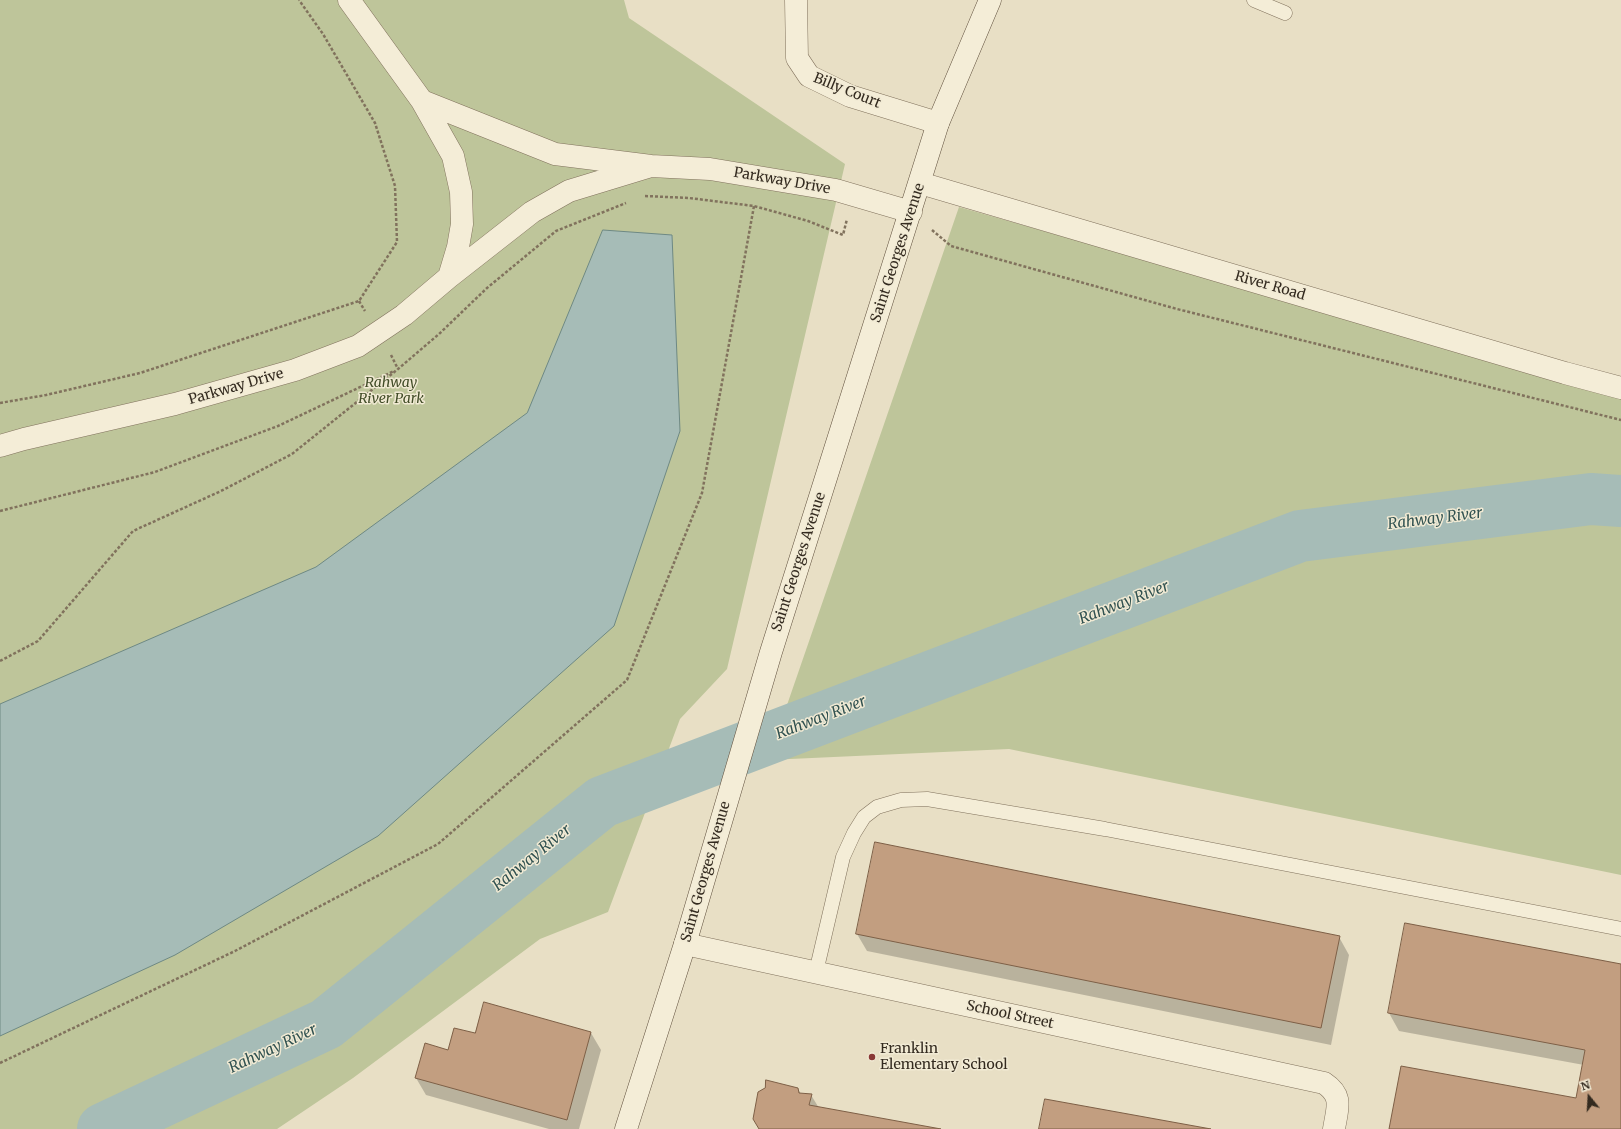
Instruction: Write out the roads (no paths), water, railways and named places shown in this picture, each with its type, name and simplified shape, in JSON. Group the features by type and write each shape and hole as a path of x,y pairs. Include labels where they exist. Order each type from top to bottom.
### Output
{"street":[{"path":"349,0 422,101 452,156 461,192 462,224 458,247 449,277"},
{"name":"Billy Court","path":"796,0 797,58 809,76 850,96 938,123"},
{"name":"Saint Georges Avenue","path":"626,1129 685,944 770,652 911,212 938,123 990,0"},
{"name":"Parkway Drive","path":"422,101 555,154 651,166 710,169 836,190 911,212"},
{"name":"Parkway Drive","path":"0,446 24,439 175,404 295,370 358,346 404,315 449,277 532,212 569,191 651,166"},
{"name":"River Road","path":"920,183 1565,373 1621,388"},
{"name":"School Street","path":"685,944 1324,1083 1334,1090 1338,1103 1334,1129"}],"lane":[{"path":"1254,0 1285,13"},
{"path":"816,972 843,856 854,833 864,817 878,807 901,800 927,799 1098,828 1621,929"}],"water":[{"path":"603,230 672,235 680,431 614,626 378,836 175,955 0,1036 0,704 316,567 527,413"}],"waterway":[{"name":"Rahway River","path":"103,1129 326,1024 602,802 1300,536 1591,499 1621,501"}],"place":[{"name":"Franklin Elementary School","path":"872,1057"}],"park label":[{"name":"Rahway River Park","path":"391,392"}]}
